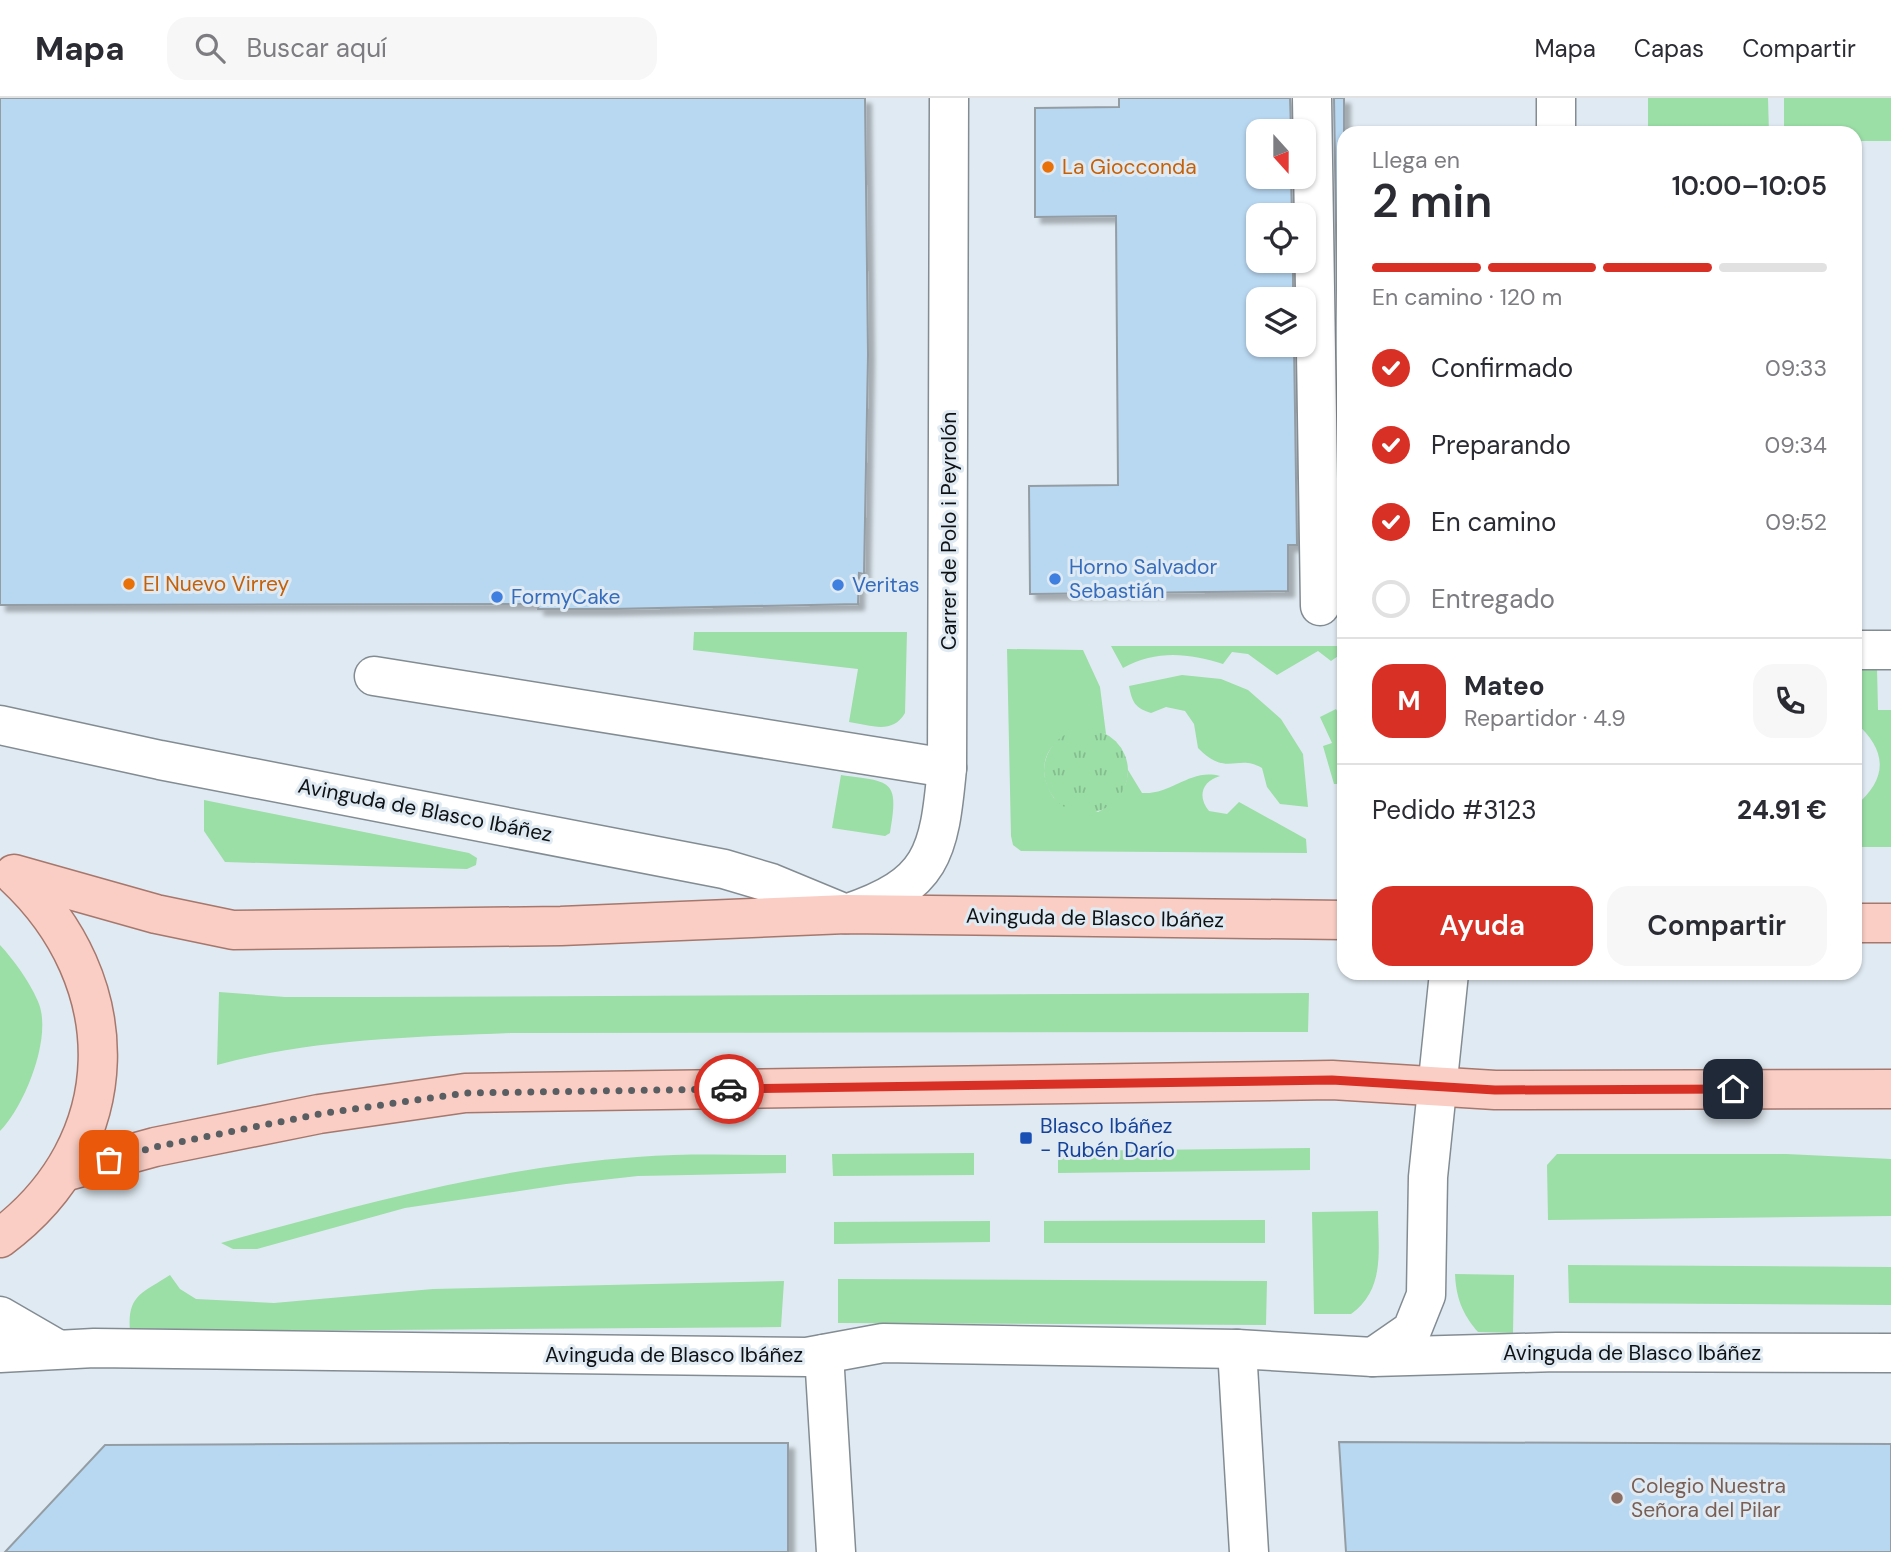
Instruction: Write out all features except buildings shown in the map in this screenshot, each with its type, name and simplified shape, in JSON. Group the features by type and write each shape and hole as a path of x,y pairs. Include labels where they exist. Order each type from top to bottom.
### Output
{"main road":[{"name":"Avinguda de Blasco Ibáñez","path":"7,869 203,925 233,930 561,926 846,914 1337,920"},
{"name":"Avinguda de Blasco Ibáñez","path":"0,1238 43,1200 64,1172 80,1139 92,1104 98,1032 92,996 80,961 63,929 41,900 7,869"},
{"path":"1862,923 1891,923"},
{"path":"64,1172 155,1147 319,1114 465,1093 1332,1080 1437,1088 1891,1089"}],"street":[{"name":"Carrer de Polo i Peyrolón","path":"846,914 881,902 921,875 942,827 947,768 949,98"},
{"path":"1312,98 1320,606"},
{"path":"1556,98 1556,126"},
{"path":"1862,650 1891,650"},
{"path":"374,676 947,768"},
{"name":"Avinguda de Blasco Ibáñez","path":"0,725 160,760 724,869 772,883 846,914"},
{"path":"1373,1357 1412,1330 1426,1295 1428,1177 1448,980"},
{"name":"Avinguda de Blasco Ibáñez","path":"0,1316 57,1349"},
{"name":"Avinguda de Blasco Ibáñez","path":"0,1353 57,1349 807,1357 883,1343 1237,1349 1373,1357 1558,1352 1891,1353"},
{"path":"1237,1349 1249,1552"},
{"path":"824,1354 836,1552"}],"green space":[{"path":"1648,98 1768,98 1769,126 1648,126"},
{"path":"1784,98 1891,98 1891,141 1862,141 1862,126 1784,126"},
{"path":"694,632 907,632 905,713 900,720 887,726 849,722 858,669 693,650"},
{"path":"1111,646 1337,646 1337,657 1331,661 1318,651 1277,675 1248,654 1232,652 1223,664 1197,657 1172,655 1148,658 1123,668"},
{"path":"1007,649 1083,650 1100,687 1106,734 1075,732 1053,746 1044,769 1046,783 1054,798 1098,812 1119,796 1128,770 1142,793 1153,793 1199,776 1220,776 1209,782 1203,790 1203,800 1209,811 1227,814 1239,802 1306,839 1307,853 1021,851 1013,845 1011,836"},
{"path":"1862,668 1877,669 1878,710 1891,710 1891,847 1862,847 1862,800 1874,785 1880,764 1878,754 1862,728"},
{"path":"1182,675 1221,679 1248,690 1281,719 1303,754 1308,807 1280,804 1267,787 1262,768 1246,763 1224,764 1208,757 1198,748 1194,724 1185,711 1166,707 1151,713 1141,709 1133,700 1129,686"},
{"path":"1337,711 1337,784 1334,784 1323,746 1332,743 1320,717"},
{"path":"1086,729 1102,732 1116,741 1125,755 1128,771 1125,787 1116,801 1102,810 1086,813 1070,810 1056,801 1047,787 1044,771 1047,755 1056,741 1070,732"},
{"path":"841,775 871,779 888,786 893,802 890,833 885,836 832,828"},
{"path":"204,800 469,853 477,858 476,865 467,869 225,862 204,831"},
{"path":"0,945 17,965 39,1004 42,1035 39,1053 26,1089 18,1106 0,1131"},
{"path":"219,992 285,997 1309,993 1308,1032 513,1033 401,1038 326,1045 253,1056 217,1065"},
{"path":"1310,1148 1310,1170 1058,1173 1058,1151"},
{"path":"974,1153 974,1175 833,1176 832,1154"},
{"path":"1557,1154 1786,1154 1891,1159 1891,1216 1548,1220 1547,1165"},
{"path":"786,1155 786,1173 638,1176 566,1184 405,1208 257,1249 233,1249 221,1243 375,1202 531,1169 655,1156"},
{"path":"1378,1211 1378,1267 1370,1293 1351,1314 1314,1314 1312,1212"},
{"path":"1265,1220 1265,1243 1044,1243 1044,1221"},
{"path":"990,1221 990,1242 834,1244 834,1222"},
{"path":"1568,1265 1891,1267 1891,1305 1569,1303"},
{"path":"1455,1274 1514,1275 1513,1333 1478,1332 1461,1305"},
{"path":"170,1275 180,1289 196,1299 274,1303 433,1289 784,1281 781,1327 130,1332 131,1310 138,1297"},
{"path":"838,1279 1267,1281 1266,1325 838,1323"}],"way so far":[{"path":"109,1160 155,1147 319,1114 465,1093 729,1089"}],"place":[{"name":"La Giocconda","path":"1048,167"},
{"name":"Horno Salvador Sebastián","path":"1055,579"},
{"name":"El Nuevo Virrey","path":"129,584"},
{"name":"Veritas","path":"838,585"},
{"name":"FormyCake","path":"497,597"},
{"name":"Blasco Ibáñez - Rubén Darío","path":"1026,1138"},
{"name":"Colegio Nuestra Señora del Pilar","path":"1617,1498"}],"route":[{"path":"729,1089 1332,1080 1495,1090 1733,1089"}]}
